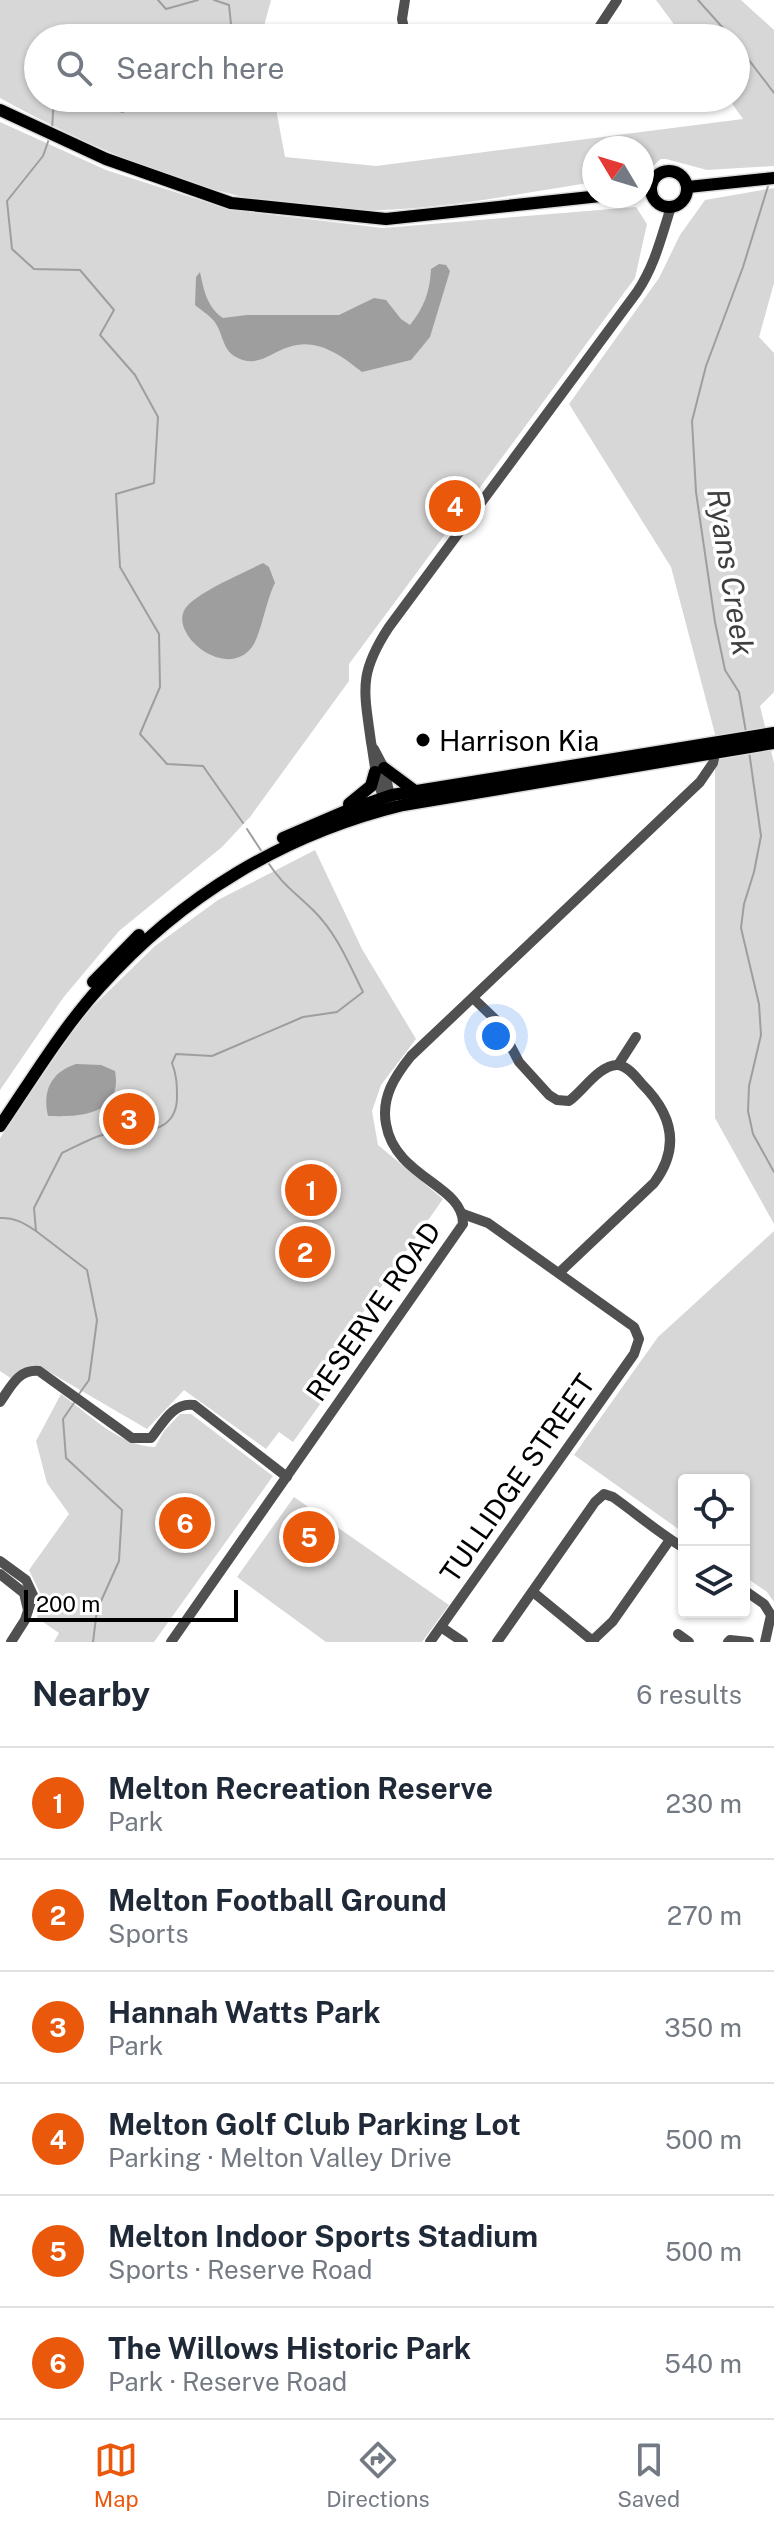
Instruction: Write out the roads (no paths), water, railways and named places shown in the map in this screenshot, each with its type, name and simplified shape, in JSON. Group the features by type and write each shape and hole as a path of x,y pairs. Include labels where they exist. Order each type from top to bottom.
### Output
{"main road":[{"path":"0,110 106,159 231,203 386,219 582,198"},
{"path":"654,179 668,171 681,175 688,187 683,201 671,207 654,200"},
{"path":"688,187 770,178"},
{"path":"267,850 347,821 389,800 710,750 746,743 774,733"},
{"path":"746,743 774,743"},
{"path":"311,825 415,791 710,750"},
{"path":"0,1111 66,1016 111,963 177,903 362,796 380,770 415,791"},
{"path":"0,1126 100,987 176,914 250,859"}],"street":[{"path":"403,24 405,0"},
{"path":"601,24 617,0"},
{"path":"389,800 372,743 364,699 365,681 378,644 637,292 655,260 671,207"},
{"name":"RESERVE ROAD","path":"177,1640 463,1224 463,1214 455,1200 400,1158 391,1143 385,1113 391,1084 411,1056 696,786 712,766 710,750"},
{"path":"463,1214 488,1223 560,1272 654,1183 665,1168 671,1148 664,1112 655,1096 628,1069 618,1065 605,1068 569,1101 557,1100 519,1062 498,1022 473,998"},
{"path":"618,1065 636,1037"},
{"name":"TULLIDGE STREET","path":"430,1642 634,1354 639,1339 634,1327 560,1272"},
{"path":"0,1402 18,1377 32,1370 39,1371 132,1438 145,1440 151,1438 175,1408 183,1404 194,1405 287,1477"},
{"path":"497,1642 595,1502 604,1494 613,1497 680,1546"},
{"path":"533,1592 594,1641 613,1621 669,1541"},
{"path":"0,1561 30,1584 33,1595 29,1612 11,1642"},
{"path":"0,1574 24,1593 29,1612"},
{"path":"750,1594 764,1604 771,1615 765,1642"},
{"path":"441,1627 463,1642"},
{"path":"678,1634 689,1642"},
{"path":"728,1642 749,1642"}],"waterway":[{"path":"158,0 166,9 198,0"},
{"path":"214,0 229,5 231,24"},
{"name":"Ryans Creek","path":"698,0 719,24"},
{"name":"Ryans Creek","path":"750,61 774,93"},
{"path":"52,129 53,112"},
{"path":"49,139 43,156 7,201 12,249 34,269 80,270 114,310 100,335 135,375 158,417 154,483 116,494 120,567 159,634 160,687 140,734 167,764 203,766 243,823"},
{"name":"Ryans Creek","path":"746,732 739,692 725,670 715,622 696,492 692,421 706,366 743,267 769,183"},
{"name":"Ryans Creek","path":"749,751 761,836 741,928 759,1004 761,1035 749,1086 748,1111 753,1134 774,1172"},
{"path":"247,829 262,852"},
{"path":"79,1394 89,1380 97,1320 87,1270 36,1231 34,1208 62,1153 102,1135 149,1130 168,1121 177,1099 172,1063 176,1054 212,1056 303,1017 337,1012 363,992 329,929 267,861"},
{"path":"0,1218 19,1221 36,1231"},
{"path":"74,1403 63,1419 66,1458 122,1510 119,1561 97,1610 93,1642"}],"place":[{"name":"Melton Golf Club Parking Lot","path":"455,506"},
{"name":"Harrison Kia","path":"423,740"},
{"name":"Hannah Watts Park","path":"129,1119"},
{"name":"Melton Recreation Reserve","path":"311,1190"},
{"name":"Melton Football Ground","path":"305,1252"},
{"name":"The Willows Historic Park","path":"185,1523"},
{"name":"Melton Indoor Sports Stadium","path":"309,1537"}]}
